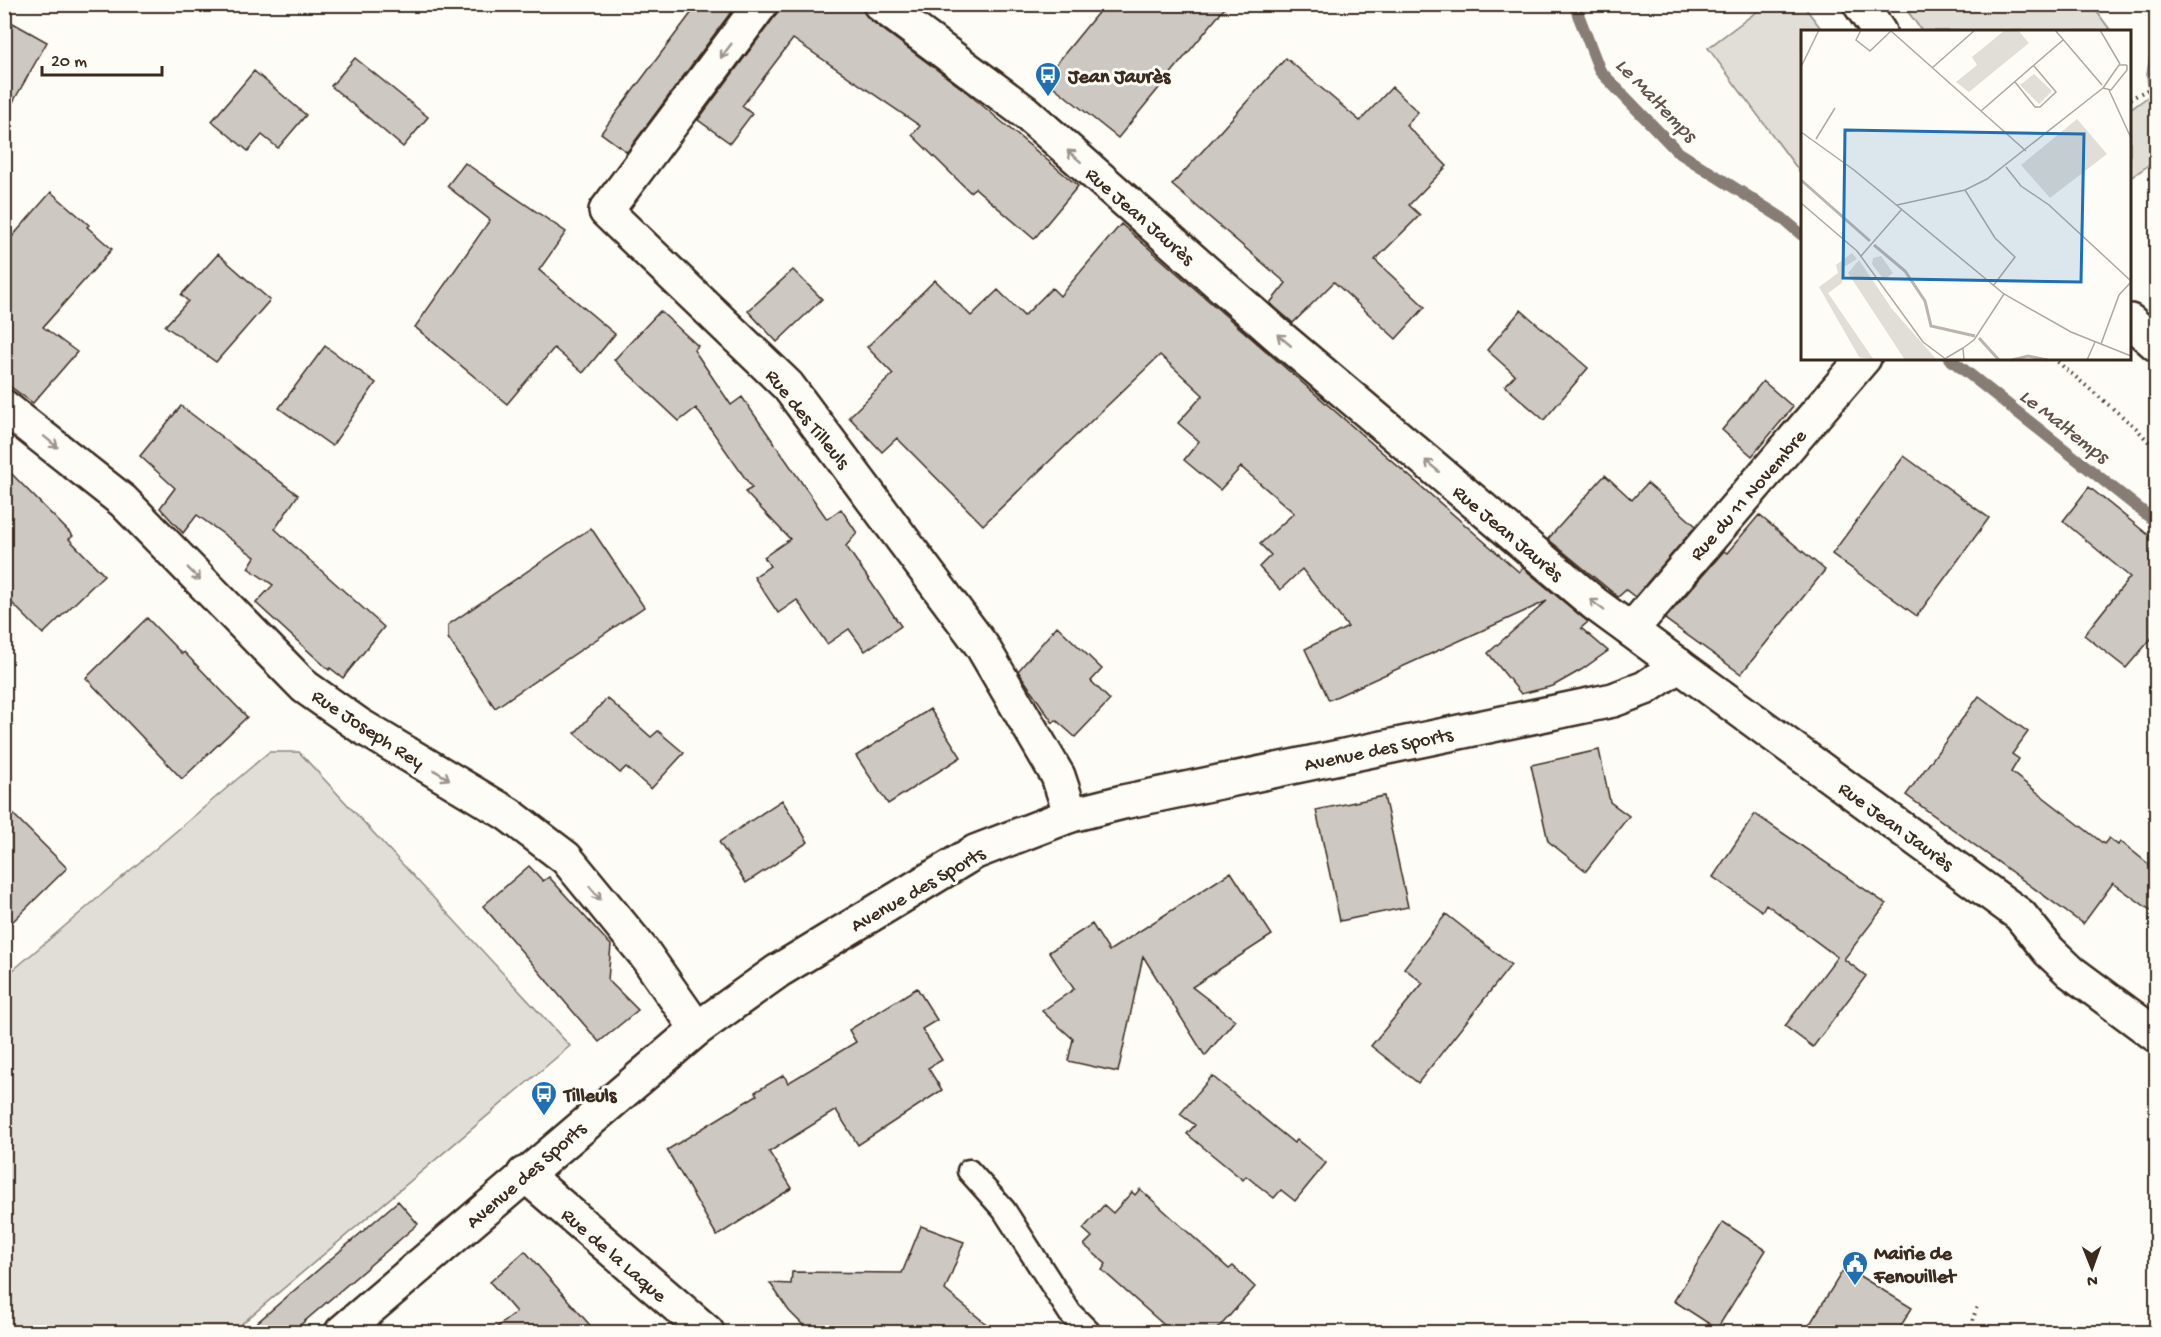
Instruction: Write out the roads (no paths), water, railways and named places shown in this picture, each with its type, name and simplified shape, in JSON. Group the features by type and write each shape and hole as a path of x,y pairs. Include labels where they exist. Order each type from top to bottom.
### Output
{"main road":[{"name":"Rue des Tilleuls","path":"761,4 606,211 788,386 982,646 1058,776 1071,814"},
{"name":"Rue Jean Jaurès","path":"880,4 1025,112 1275,333 1582,593 2020,915 2049,951 2071,972 2157,1035"},
{"path":"1860,4 1878,30"},
{"path":"2131,322 2157,344"},
{"name":"Rue du 11 Novembre","path":"1631,630 1862,360"},
{"name":"Rue Joseph Rey","path":"4,407 123,501 305,687 359,725 508,814 566,858 644,953 698,1029"},
{"name":"Avenue des Sports","path":"342,1332 524,1174 698,1029 778,971 975,852 1071,814 1613,700 1645,688 1678,665"},
{"name":"Rue de la Laque","path":"524,1174 707,1332"}],"lane":[{"path":"969,1171 1004,1210 1070,1313 1089,1332"}],"waterway":[{"name":"Le Maltemps","path":"1574,4 1600,71 1678,152 1782,218 1801,234"},
{"name":"Le Maltemps","path":"1952,360 2156,522"}],"place":[{"name":"Jean Jaurès","path":"1048,98"},
{"name":"Tilleuls","path":"544,1117"},
{"name":"Mairie de Fenouillet","path":"1855,1287"}]}
